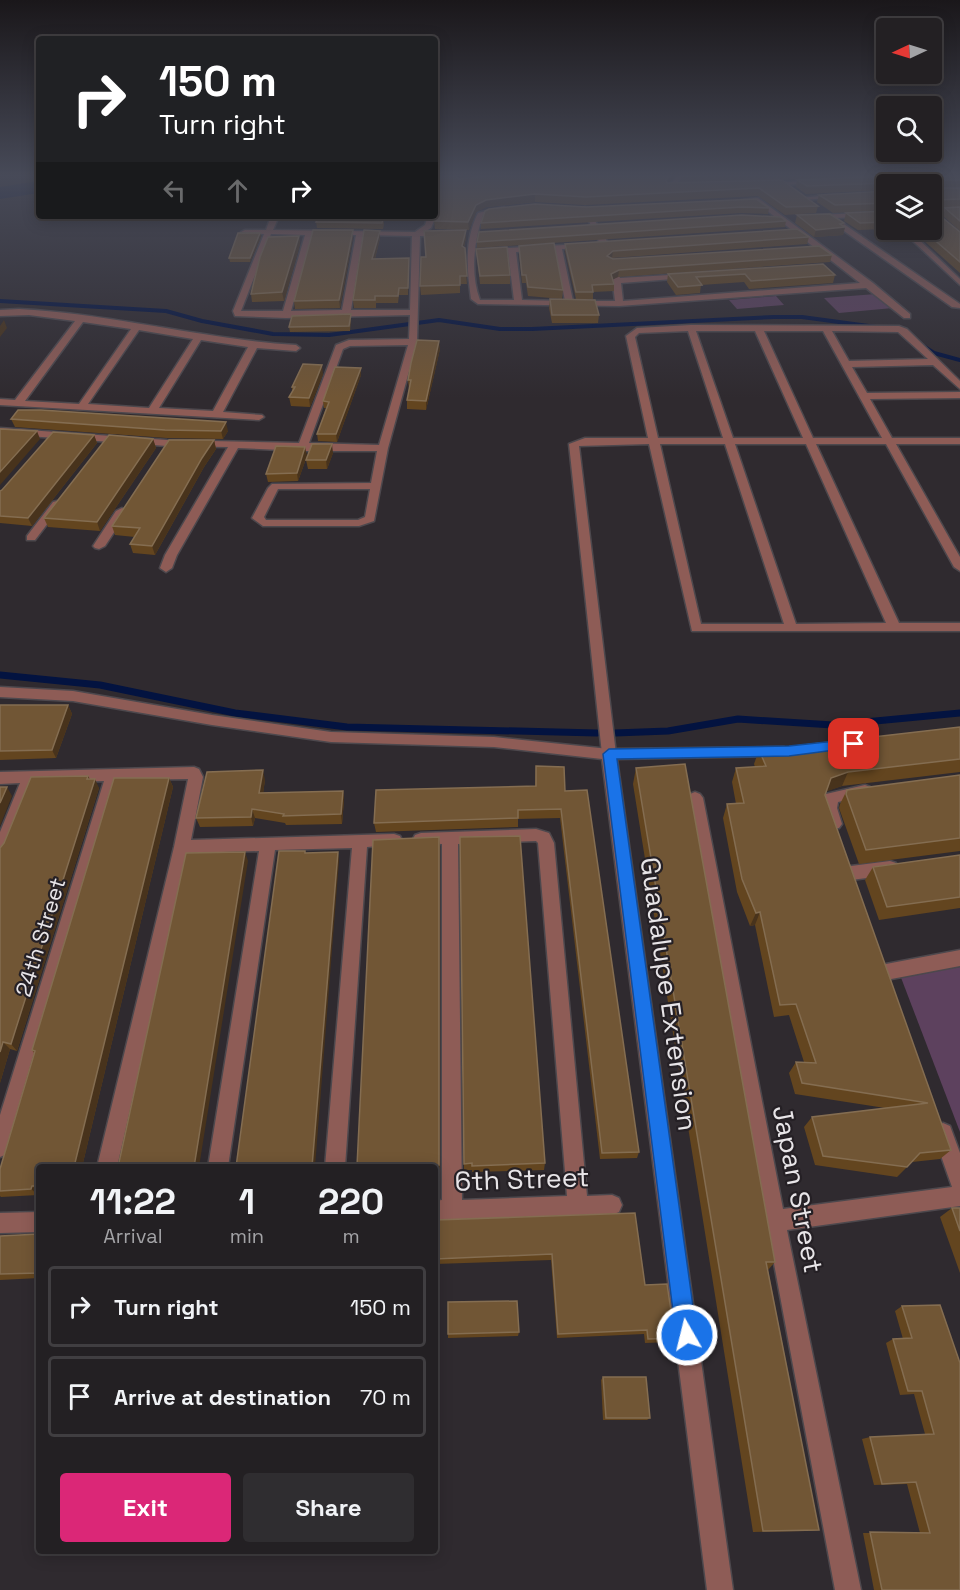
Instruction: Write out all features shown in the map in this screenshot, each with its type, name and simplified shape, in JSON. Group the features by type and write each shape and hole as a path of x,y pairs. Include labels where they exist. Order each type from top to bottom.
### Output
{"street":[{"path":"260,249 237,311 242,315 346,314 414,318"},
{"path":"286,315 304,249"},
{"path":"346,314 357,249"},
{"path":"377,486 276,486 258,518 263,523 368,521 377,486 383,448 413,342 416,249"},
{"path":"469,249 475,299 478,302 619,304 870,285"},
{"path":"468,253 524,249"},
{"path":"558,249 570,304"},
{"path":"606,249 618,281 619,304"},
{"path":"822,249 907,316"},
{"path":"876,249 957,306"},
{"path":"925,249 960,283"},
{"path":"512,250 518,303"},
{"path":"612,262 624,261"},
{"path":"833,267 845,266"},
{"path":"618,281 696,276"},
{"path":"0,313 20,312 81,319 253,346 296,348"},
{"path":"18,403 81,319"},
{"path":"82,406 137,326"},
{"path":"691,328 791,627"},
{"path":"960,386 904,331 893,328 691,328 637,331 630,336 696,628 960,627"},
{"path":"758,328 894,627"},
{"path":"826,329 960,567"},
{"path":"152,411 199,336"},
{"path":"302,448 339,347 349,344 413,342"},
{"path":"217,414 253,346"},
{"path":"846,364 936,362"},
{"path":"864,396 960,395"},
{"path":"0,402 260,417"},
{"path":"0,431 47,440 164,448 234,446 383,448"},
{"name":"Guadalupe Extension","path":"654,442 585,441 574,444 573,450 609,754 720,1590"},
{"path":"654,442 960,441"},
{"path":"166,568 171,555 234,446"},
{"path":"31,538 66,493"},
{"path":"99,546 130,499"},
{"path":"0,692 73,696 212,720 331,737 494,742 609,754 789,751"},
{"path":"0,778 194,773 196,777 182,848 107,1164"},
{"name":"24th Street","path":"0,1148 113,774"},
{"path":"0,851 30,777"},
{"path":"859,895 828,808 831,798 842,794 878,790"},
{"name":"Japan Street","path":"695,798 848,1590"},
{"path":"182,848 536,835 543,837 546,843 578,1207"},
{"path":"443,1211 450,838"},
{"path":"335,1164 360,841"},
{"path":"218,1164 268,844"},
{"path":"851,873 906,866"},
{"path":"894,994 884,966 960,958"},
{"path":"937,1115 960,1181"},
{"path":"775,1221 960,1196"},
{"name":"6th Street","path":"443,1211 612,1205"},
{"path":"0,1223 36,1222"}],"shaded area":[{"path":"876,294 893,308 839,313 824,298"},
{"path":"776,296 784,305 737,309 729,300"},
{"path":"960,967 960,1132 900,975"}],"building":[{"path":"232,249 254,249 250,258 229,258"},
{"path":"263,249 295,249 282,292 251,294"},
{"path":"308,249 349,249 339,300 294,301"},
{"path":"361,249 375,249 372,259 409,258 408,288 399,288 398,296 375,296 375,300 353,300"},
{"path":"425,249 465,249 467,276 460,276 460,285 420,286 421,257 426,257"},
{"path":"476,249 507,249 510,275 480,276"},
{"path":"519,249 555,249 563,290 528,287 526,275 522,275"},
{"path":"566,249 638,249 613,251 607,256 613,259 768,249 824,249 832,255 619,270 611,274 614,284 592,285 593,292 576,292"},
{"path":"945,249 960,249 960,262"},
{"path":"823,264 835,275 751,281 745,274 696,277 702,285 678,287 668,274"},
{"path":"550,299 595,300 599,315 552,315"},
{"path":"351,314 349,326 289,327 292,316"},
{"path":"417,340 439,341 426,401 407,400 411,380 408,380"},
{"path":"303,364 322,365 309,398 289,397 295,387 292,387"},
{"path":"335,367 361,368 336,434 317,434 329,402 323,401"},
{"path":"18,410 226,422 221,431 165,430 11,419"},
{"path":"0,429 37,431 0,472"},
{"path":"53,432 94,435 28,518 0,516 0,491"},
{"path":"109,435 153,439 97,522 44,518"},
{"path":"169,440 214,440 152,546 130,544 140,528 112,526"},
{"path":"312,444 332,444 326,460 306,460"},
{"path":"276,446 305,447 297,473 266,474"},
{"path":"0,705 68,705 52,750 0,751"},
{"path":"960,727 960,759 848,772 831,778 825,795 951,1150 920,1153 907,1167 823,1156 812,1117 928,1103 802,1083 796,1062 816,1063 796,1004 780,1005 760,912 756,913 742,879 727,804 744,803 736,768 766,766 759,750"},
{"path":"685,764 775,1262 766,1262 819,1530 763,1531 636,768"},
{"path":"536,766 564,767 565,791 587,790 639,1152 602,1153 561,809 518,810 518,818 374,823 376,790 536,786"},
{"path":"263,770 259,793 343,791 341,814 283,816 284,814 252,809 251,817 196,818 207,772"},
{"path":"960,775 960,838 866,850 846,794 847,790"},
{"path":"88,776 87,779 95,779 11,1044 3,1042 0,1052 0,848 31,777"},
{"path":"114,778 169,778 75,1164 36,1164 36,1186 32,1186 31,1189 0,1191 0,1169 35,1051 32,1050"},
{"path":"0,787 7,787 0,803"},
{"path":"520,836 545,1163 472,1166 472,1163 464,1164 460,837"},
{"path":"439,837 439,1165 357,1164 373,840"},
{"path":"279,851 338,852 312,1164 236,1164"},
{"path":"245,852 194,1164 119,1164 186,853"},
{"path":"960,855 960,897 887,907 873,867"},
{"path":"952,1208 960,1208 960,1231"},
{"path":"635,1213 645,1285 667,1284 675,1338 648,1339 647,1330 558,1334 552,1254 438,1259 438,1220"},
{"path":"36,1234 36,1273 0,1274 0,1236"},
{"path":"517,1301 519,1332 448,1334 448,1302"},
{"path":"940,1305 960,1363 960,1590 882,1590 870,1532 930,1533 916,1482 882,1484 870,1437 934,1434 922,1391 908,1391 893,1339 912,1338 902,1306"},
{"path":"603,1377 646,1377 650,1418 606,1418"}],"waterway":[{"path":"0,301 166,311 202,321 273,334 329,335 439,320 500,329 532,329 802,317 876,327"},
{"path":"920,344 934,353 960,360"},
{"path":"0,675 100,685 235,713 347,727 597,733"},
{"path":"615,733 668,731 738,719 833,725 960,713"}],"route":[{"path":"687,1335 609,754 789,751 854,744"}]}
